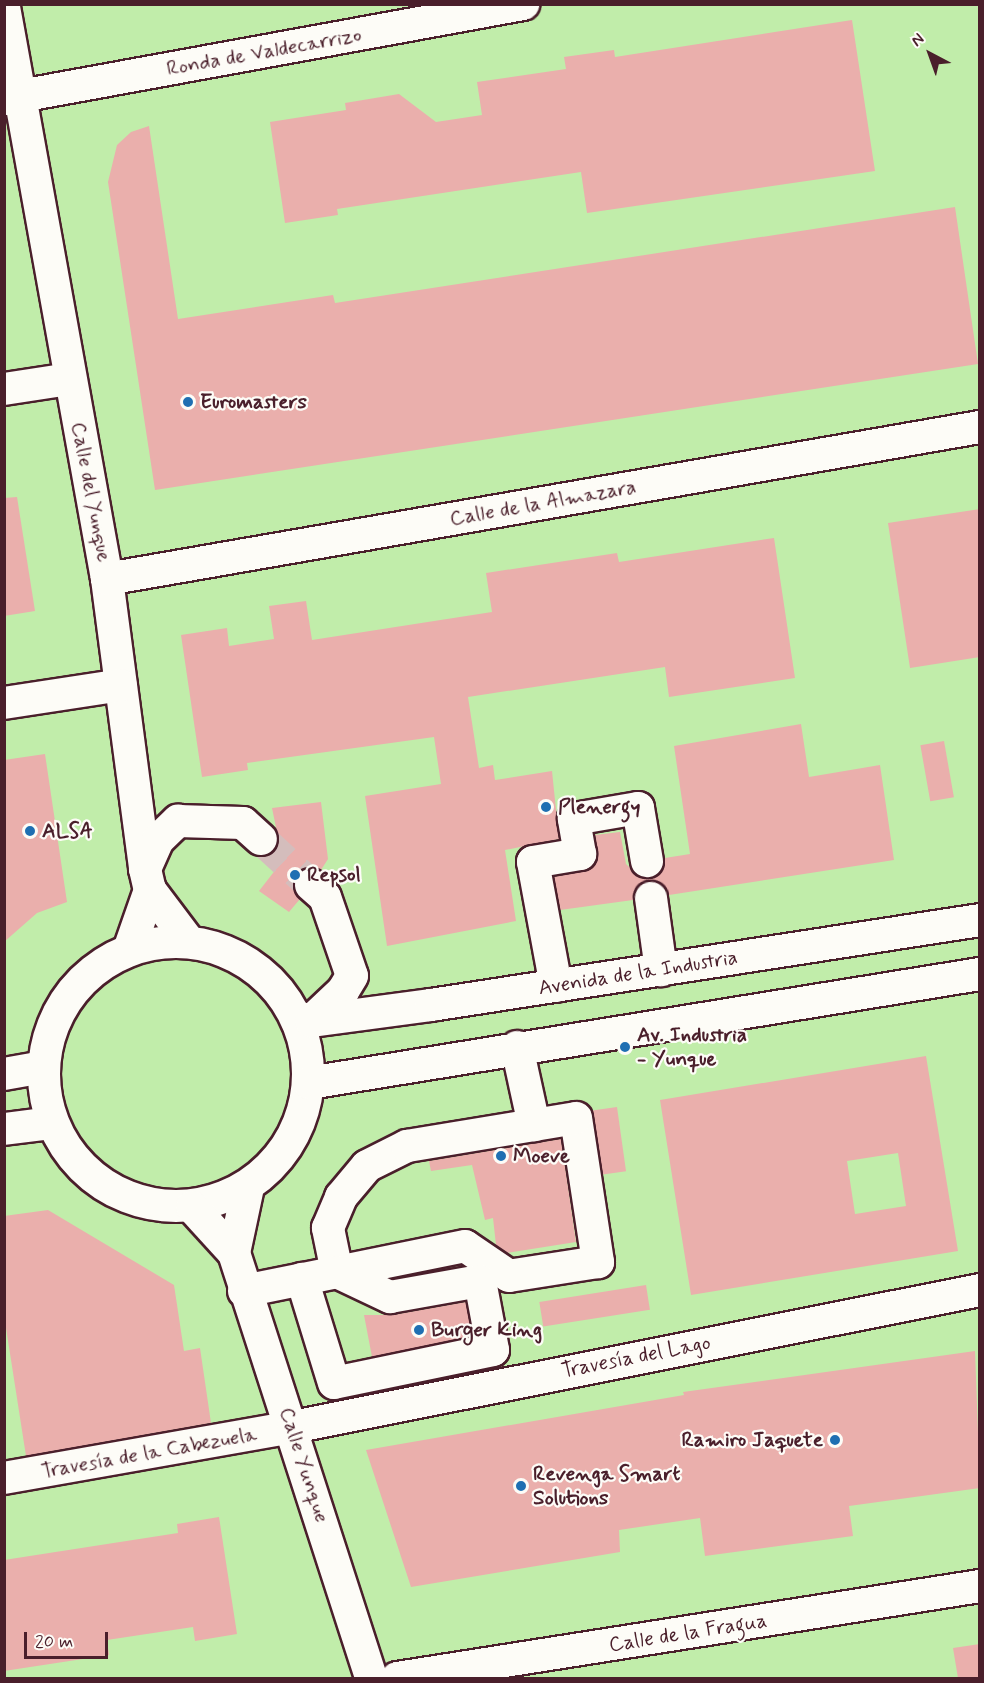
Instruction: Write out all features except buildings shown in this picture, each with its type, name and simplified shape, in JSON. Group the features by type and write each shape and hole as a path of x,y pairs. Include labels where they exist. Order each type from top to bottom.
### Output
{"street":[{"name":"Ronda de Valdecarrizo","path":"11,98 523,4"},
{"name":"Calle del Yunque","path":"4,7 11,98 69,379 107,579 148,879 129,950"},
{"path":"4,389 69,379"},
{"name":"Calle de la Almazara","path":"107,579 980,427"},
{"path":"4,703 121,685"},
{"path":"556,986 532,862 581,862 574,819 638,808 647,861"},
{"path":"148,879 158,840 178,821 243,823 261,839"},
{"name":"Calle del Yunque","path":"148,879 189,942"},
{"path":"304,1019 352,976 325,897 311,885"},
{"path":"651,898 661,970"},
{"name":"Avenida de la Industria","path":"304,1019 556,986 980,920"},
{"path":"159,942 189,942 233,954 261,973 304,1019 309,1083 300,1123 279,1159 248,1186 192,1207 148,1205 107,1189 74,1161 51,1123 43,1067 50,1030 68,996 95,968 129,950 159,942"},
{"path":"309,1083 517,1047 980,974"},
{"path":"517,1047 534,1125"},
{"path":"4,1074 43,1067"},
{"path":"244,1290 302,1279 337,1272 465,1246 509,1276 598,1262 576,1118 407,1146 367,1166 341,1197 328,1228 337,1272"},
{"path":"4,1129 51,1123"},
{"name":"Calle Yunque","path":"248,1186 234,1253 244,1290 293,1427 370,1678"},
{"name":"Calle Yunque","path":"192,1207 234,1253"},
{"path":"302,1279 334,1383 493,1350 480,1281 390,1297 337,1272"},
{"name":"Travesía del Lago","path":"293,1427 980,1290"},
{"name":"Travesía de la Cabezuela","path":"4,1478 293,1427"},
{"name":"Calle de la Fragua","path":"397,1678 980,1586"}],"green space":[{"path":"5,5 979,5 979,1678 5,1678"}],"tunnel":[{"path":"261,839 311,885"}],"place":[{"name":"Euromasters","path":"188,402"},
{"name":"Plenergy","path":"546,807"},
{"name":"ALSA","path":"30,831"},
{"name":"Repsol","path":"295,875"},
{"name":"Av. Industria - Yunque","path":"625,1047"},
{"name":"Moeve","path":"501,1156"},
{"name":"Burger King","path":"419,1330"},
{"name":"Ramiro Jaquete","path":"835,1440"},
{"name":"Revenga Smart Solutions","path":"521,1486"}]}
